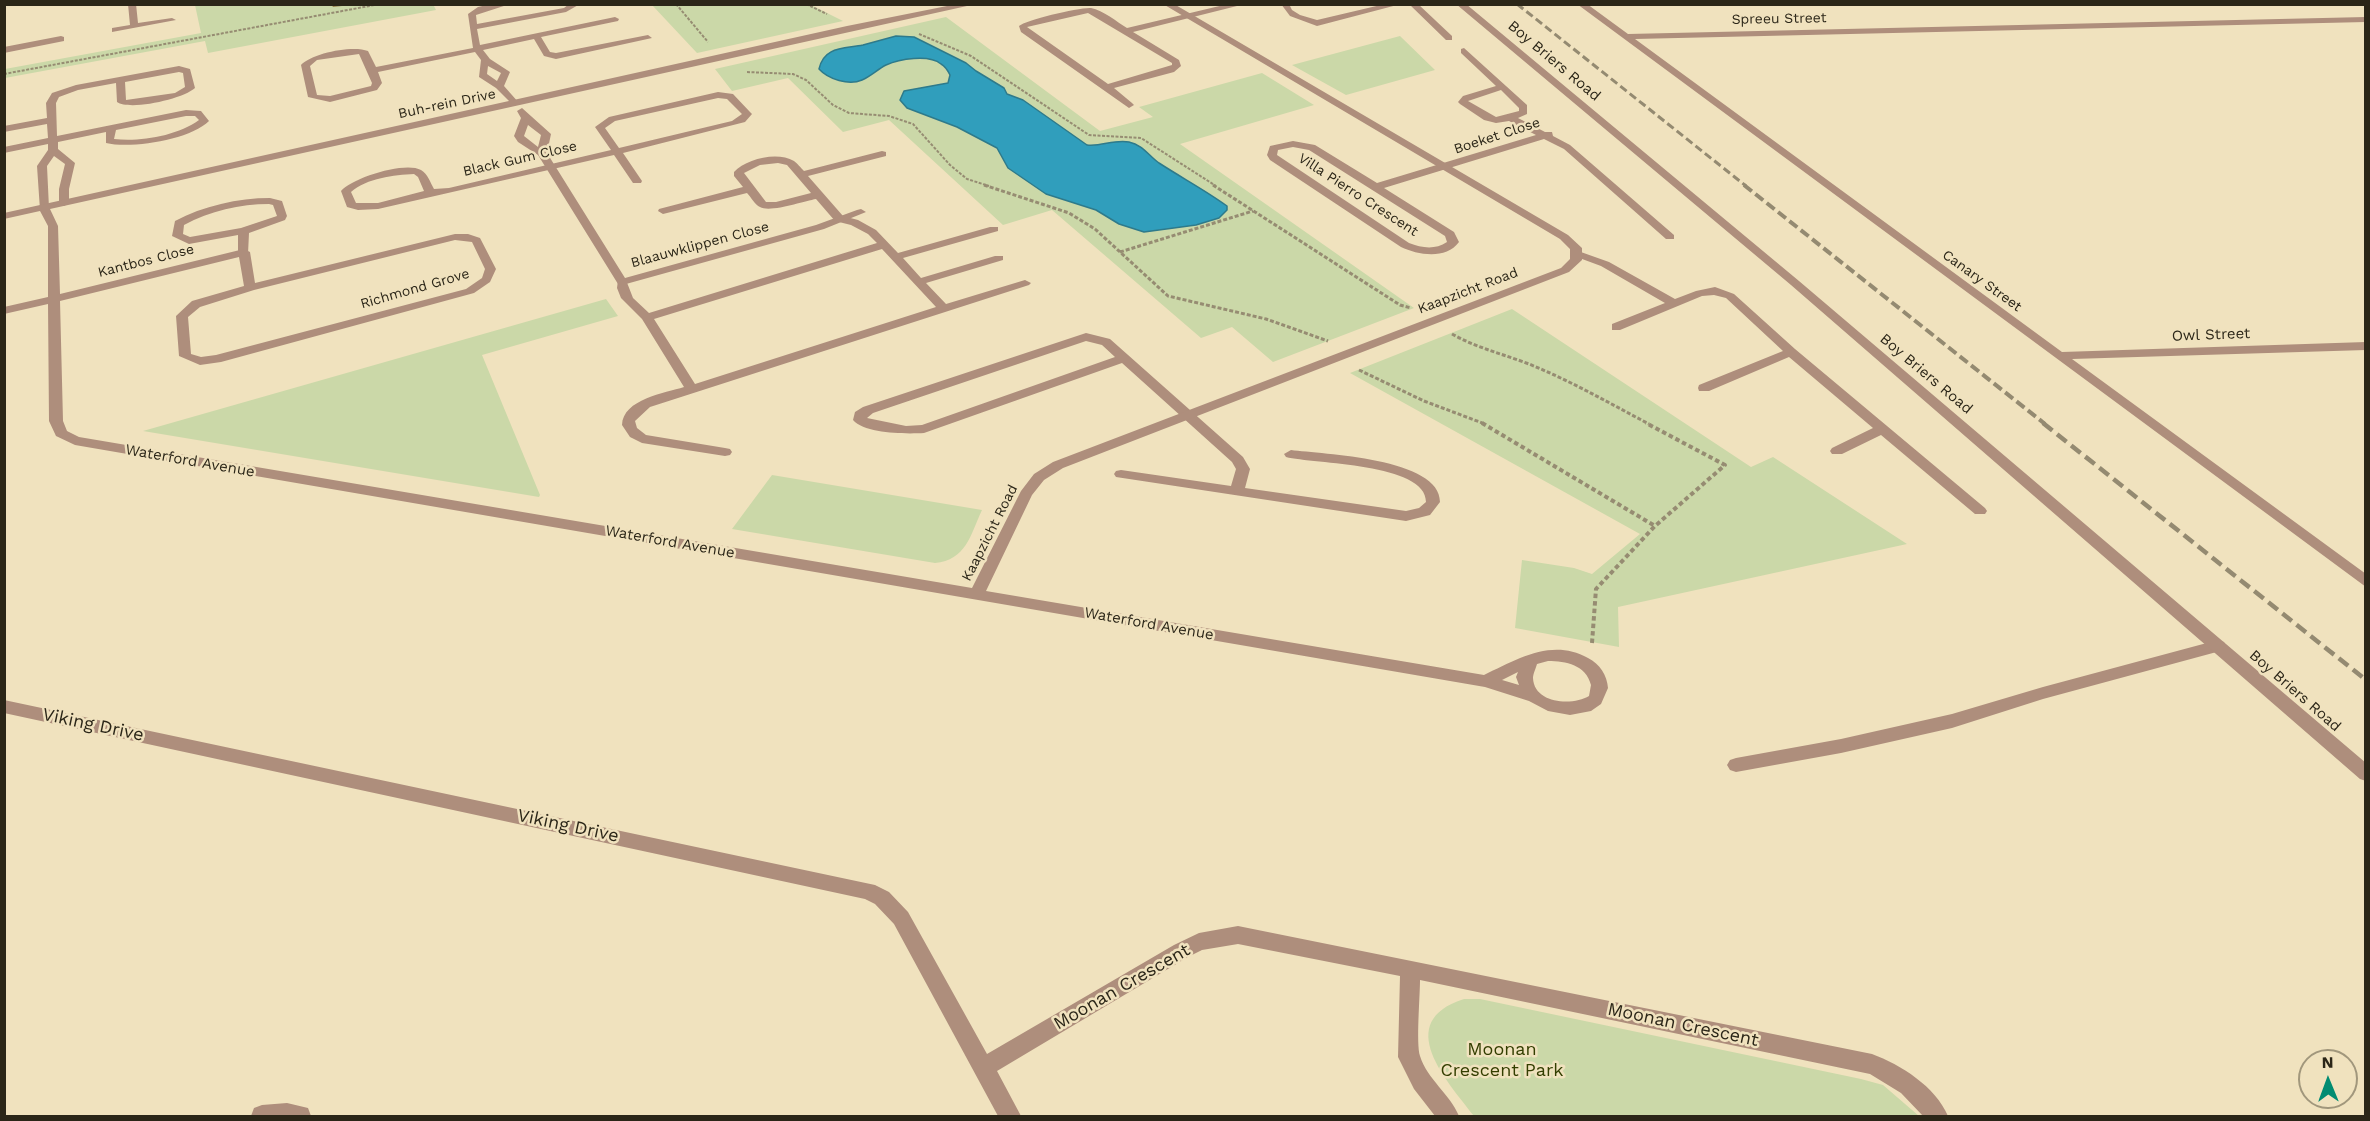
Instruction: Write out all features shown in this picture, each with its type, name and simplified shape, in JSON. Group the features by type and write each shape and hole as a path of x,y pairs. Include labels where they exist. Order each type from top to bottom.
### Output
{"street":[{"path":"132,4 134,27"},
{"path":"499,86 506,72 485,60 472,39 473,12 506,4"},
{"path":"474,27 566,10 576,4"},
{"name":"Buh-rein Drive","path":"4,216 514,104 950,4"},
{"name":"Buh-rein Drive","path":"895,18 972,4"},
{"path":"1167,4 1564,237 1571,242 1578,254 1605,264 1672,302"},
{"path":"1126,31 1240,4"},
{"path":"1285,4 1288,11 1305,21 1317,23 1397,4"},
{"path":"1413,4 1449,38"},
{"name":"Boy Briers Road","path":"1460,4 1795,283 2366,774"},
{"name":"Canary Street","path":"1581,4 2366,582"},
{"path":"1107,87 1172,70 1177,66 1176,62 1089,10 1031,22 1023,26 1024,30 1107,87 1129,105"},
{"path":"536,35 550,56 567,55 615,19"},
{"name":"Spreeu Street","path":"1624,37 2366,19"},
{"path":"115,30 172,20"},
{"path":"373,71 536,35 648,38"},
{"path":"4,50 61,39"},
{"path":"360,51 365,53 373,71 377,83 374,88 319,99 313,97 305,65 307,61 318,57 360,51"},
{"path":"1464,51 1502,87 1525,109 1521,114 1510,118 1487,118 1463,102 1466,98 1502,87"},
{"name":"Blaauwklippen Close","path":"485,60 482,75 499,86 526,118 546,134 542,153"},
{"path":"44,208 42,166 53,145 51,103 58,93 120,80 183,69 187,71 190,88 178,95 126,103 122,102 120,80"},
{"name":"Black Gum Close","path":"430,193 420,173 410,171 358,182 346,191 351,205 363,208 617,152 735,123 747,114 730,96 718,95 612,119 600,127 617,152 637,181"},
{"path":"4,150 53,145 112,128 191,112 201,114 204,121 192,129 117,144 109,141 112,128"},
{"name":"Blaauwklippen Close","path":"526,118 519,136 520,140 542,153 622,282 820,227 861,212"},
{"path":"1510,118 1567,147 1670,237"},
{"path":"4,129 51,120"},
{"name":"Boeket Close","path":"1375,187 1558,131"},
{"name":"Villa Pierro Crescent","path":"1285,144 1307,145 1375,187 1450,234 1453,242 1451,245 1430,251 1420,251 1405,245 1274,158 1272,151 1285,144"},
{"name":"Waterford Avenue","path":"53,145 70,163 64,189 64,203 53,226"},
{"path":"801,175 882,154"},
{"path":"818,195 770,206 760,202 739,176 739,172 744,167 771,160 784,160 791,163 839,219 863,227 943,308"},
{"path":"663,211 749,189"},
{"path":"260,200 278,202 282,216 280,218 243,231 189,241 177,236 180,223 196,215 260,200"},
{"name":"Waterford Avenue","path":"44,208 53,226 56,421 61,433 75,441 1485,681 1533,696 1548,705 1565,710 1582,708 1594,701 1600,690 1598,678 1589,666 1575,657 1558,653 1542,655 1485,681"},
{"path":"895,257 994,228"},
{"path":"243,231 250,288"},
{"name":"Richmond Grove","path":"455,237 476,240 492,274 483,285 470,291 217,359 192,360 185,356 182,316 188,309 208,300 250,288 455,237"},
{"path":"647,317 883,245"},
{"name":"Kantbos Close","path":"4,311 244,252"},
{"name":"Kaapzicht Road","path":"976,595 1026,494 1039,477 1058,465 1565,270 1576,260 1578,254"},
{"path":"919,282 999,258"},
{"path":"622,282 623,295 629,303 647,317 692,389"},
{"path":"725,452 642,439 633,434 628,426 630,415 645,404 1025,283"},
{"path":"1616,327 1672,302 1708,291 1722,292 1730,296 1791,352 1980,511"},
{"path":"1124,358 924,429 906,430 866,424 859,418 868,410 1079,338 1100,339 1124,358 1241,464 1242,474 1237,491"},
{"name":"Owl Street","path":"2058,356 2366,346"},
{"path":"1704,388 1791,352"},
{"path":"1838,451 1882,429"},
{"path":"1121,474 1406,516 1423,513 1433,504 1433,492 1429,487 1404,473 1386,467 1292,454"},
{"path":"1736,765 1841,746 1952,721 2043,693 2218,646"},
{"path":"1530,661 1524,671 1525,684 1533,696"},
{"name":"Viking Drive","path":"4,706 868,891 882,898 901,918 1010,1116"},
{"name":"Moonan Crescent","path":"983,1068 1181,951 1199,942 1238,935 1872,1064 1903,1079 1921,1095 1937,1116"},
{"path":"1410,969 1409,1057 1422,1082 1448,1116"},
{"path":"262,1116 287,1114 300,1116"}],"path":[{"path":"4,74 380,4"},
{"path":"676,4 712,47"},
{"path":"914,33 937,40 971,56 1089,135 1100,138 1126,135 1141,138 1400,305 1426,314 1433,321 1473,346 1526,363 1568,381 1725,465 1655,526 1596,589 1594,643 1583,641"},
{"path":"742,71 793,74 806,80 833,105 849,113 890,116 913,124 950,165 967,178 1069,213 1095,229 1168,296 1266,319 1332,342 1306,353 1319,364"},
{"path":"1120,252 1253,211"},
{"path":"1358,370 1424,401 1485,424 1655,526"}],"green space":[{"path":"433,4 436,10 208,53 205,41 5,78 5,69 201,33 195,5"},
{"path":"652,5 811,5 843,21 697,53"},
{"path":"946,17 1100,131 1153,117 1139,107 1262,73 1314,105 1180,144 1414,308 1273,362 1232,327 1201,338 1052,210 1003,225 889,120 843,132 788,78 732,91 715,69"},
{"path":"1400,36 1435,70 1346,95 1292,65"},
{"path":"606,299 618,316 482,355 539,497 143,431"},
{"path":"1512,309 1751,467 1773,457 1907,544 1618,607 1619,647 1515,628 1522,560 1574,568 1592,574 1640,534 1350,373"},
{"path":"772,475 982,510 966,545 960,552 945,561 935,563 732,529"},
{"name":"Moonan Crescent Park","path":"1464,999 1480,999 1861,1079 1883,1085 1919,1116 1474,1116 1440,1070 1428,1037 1431,1022 1443,1009"}],"water":[{"path":"896,36 914,37 966,63 1004,88 1007,94 1023,100 1087,145 1123,141 1138,145 1159,163 1227,206 1227,210 1219,218 1196,225 1144,232 1119,224 1096,210 1046,194 1008,168 997,148 957,127 907,108 900,100 904,91 948,83 949,73 936,61 914,58 898,61 886,65 857,82 845,82 833,78 819,69 825,56 830,52"}],"railway":[{"path":"1517,4 1746,186"},
{"path":"1744,185 2045,424"},
{"path":"2043,423 2366,680"}]}
